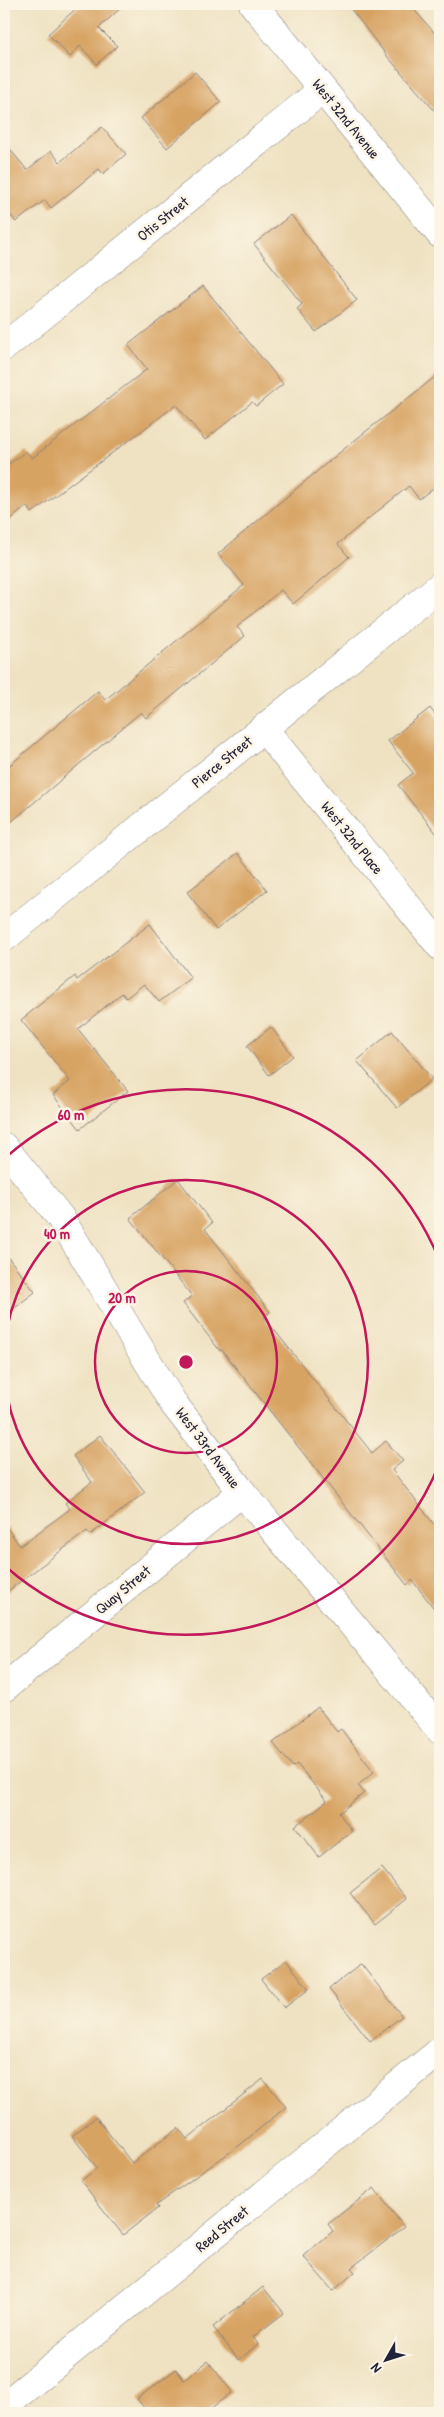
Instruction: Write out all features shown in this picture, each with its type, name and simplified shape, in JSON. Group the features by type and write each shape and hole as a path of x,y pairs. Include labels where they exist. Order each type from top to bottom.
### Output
{"street":[{"name":"West 32nd Avenue","path":"253,4 440,234"},
{"name":"Otis Street","path":"4,348 322,90"},
{"name":"Pierce Street","path":"4,938 440,586"},
{"name":"West 32nd Place","path":"264,729 440,946"},
{"name":"West 33rd Avenue","path":"4,1147 60,1217 173,1402 242,1492 440,1730"},
{"name":"Quay Street","path":"4,1688 242,1492"},
{"name":"Reed Street","path":"4,2406 440,2051"}],"building":[{"path":"81,4 125,4 99,28 117,46 97,64 80,46 70,57 48,34"},
{"path":"347,4 409,4 440,39 440,117 387,56"},
{"path":"195,72 221,102 167,148 141,118"},
{"path":"102,127 126,154 103,174 99,169 51,208 45,200 16,222 4,207 4,142 27,170 51,151 60,162"},
{"path":"291,215 357,300 316,332 297,309 302,304 254,244"},
{"path":"203,286 283,384 256,406 252,402 205,440 176,405 32,513 27,506 4,525 4,468 26,451 32,458 147,369 128,345"},
{"path":"440,373 440,483 419,499 409,486 338,544 349,557 293,604 281,590 237,627 245,636 146,718 141,712 4,828 4,770 98,691 105,700 244,585 218,554 345,448"},
{"path":"430,708 440,721 440,838 398,785 413,773 388,741"},
{"path":"238,853 267,890 216,930 187,892"},
{"path":"150,924 191,978 159,1002 144,984 126,998 122,993 78,1029 128,1091 80,1129 53,1095 70,1081 21,1020 75,976 77,980"},
{"path":"271,1027 293,1056 269,1075 247,1046"},
{"path":"392,1031 432,1079 397,1108 357,1061"},
{"path":"178,1179 212,1223 205,1229 270,1312 264,1317 372,1453 386,1441 403,1461 392,1470 440,1532 440,1616 412,1580 407,1585 222,1350 220,1351 183,1303 192,1296 130,1218"},
{"path":"4,1252 35,1292 4,1316"},
{"path":"100,1435 145,1492 90,1535 87,1531 4,1594 4,1524 20,1546 70,1509 65,1503 92,1482 73,1456"},
{"path":"318,1707 337,1732 341,1729 374,1772 358,1785 364,1793 339,1813 352,1831 319,1857 295,1826 327,1801 297,1764 293,1767 273,1743"},
{"path":"382,1868 407,1899 375,1924 350,1893"},
{"path":"286,1960 309,1989 284,2008 261,1979"},
{"path":"361,1964 402,2016 370,2041 329,1989"},
{"path":"263,2079 286,2107 240,2145 156,2205 158,2208 123,2235 81,2181 97,2168 72,2136 96,2117 132,2163 178,2128 187,2139"},
{"path":"374,2188 404,2227 351,2268 355,2272 333,2291 303,2256 333,2231 328,2224"},
{"path":"263,2287 284,2313 253,2337 258,2344 239,2360 213,2327"},
{"path":"208,2361 232,2392 205,2413 148,2413 137,2399 176,2369 184,2380"}]}
